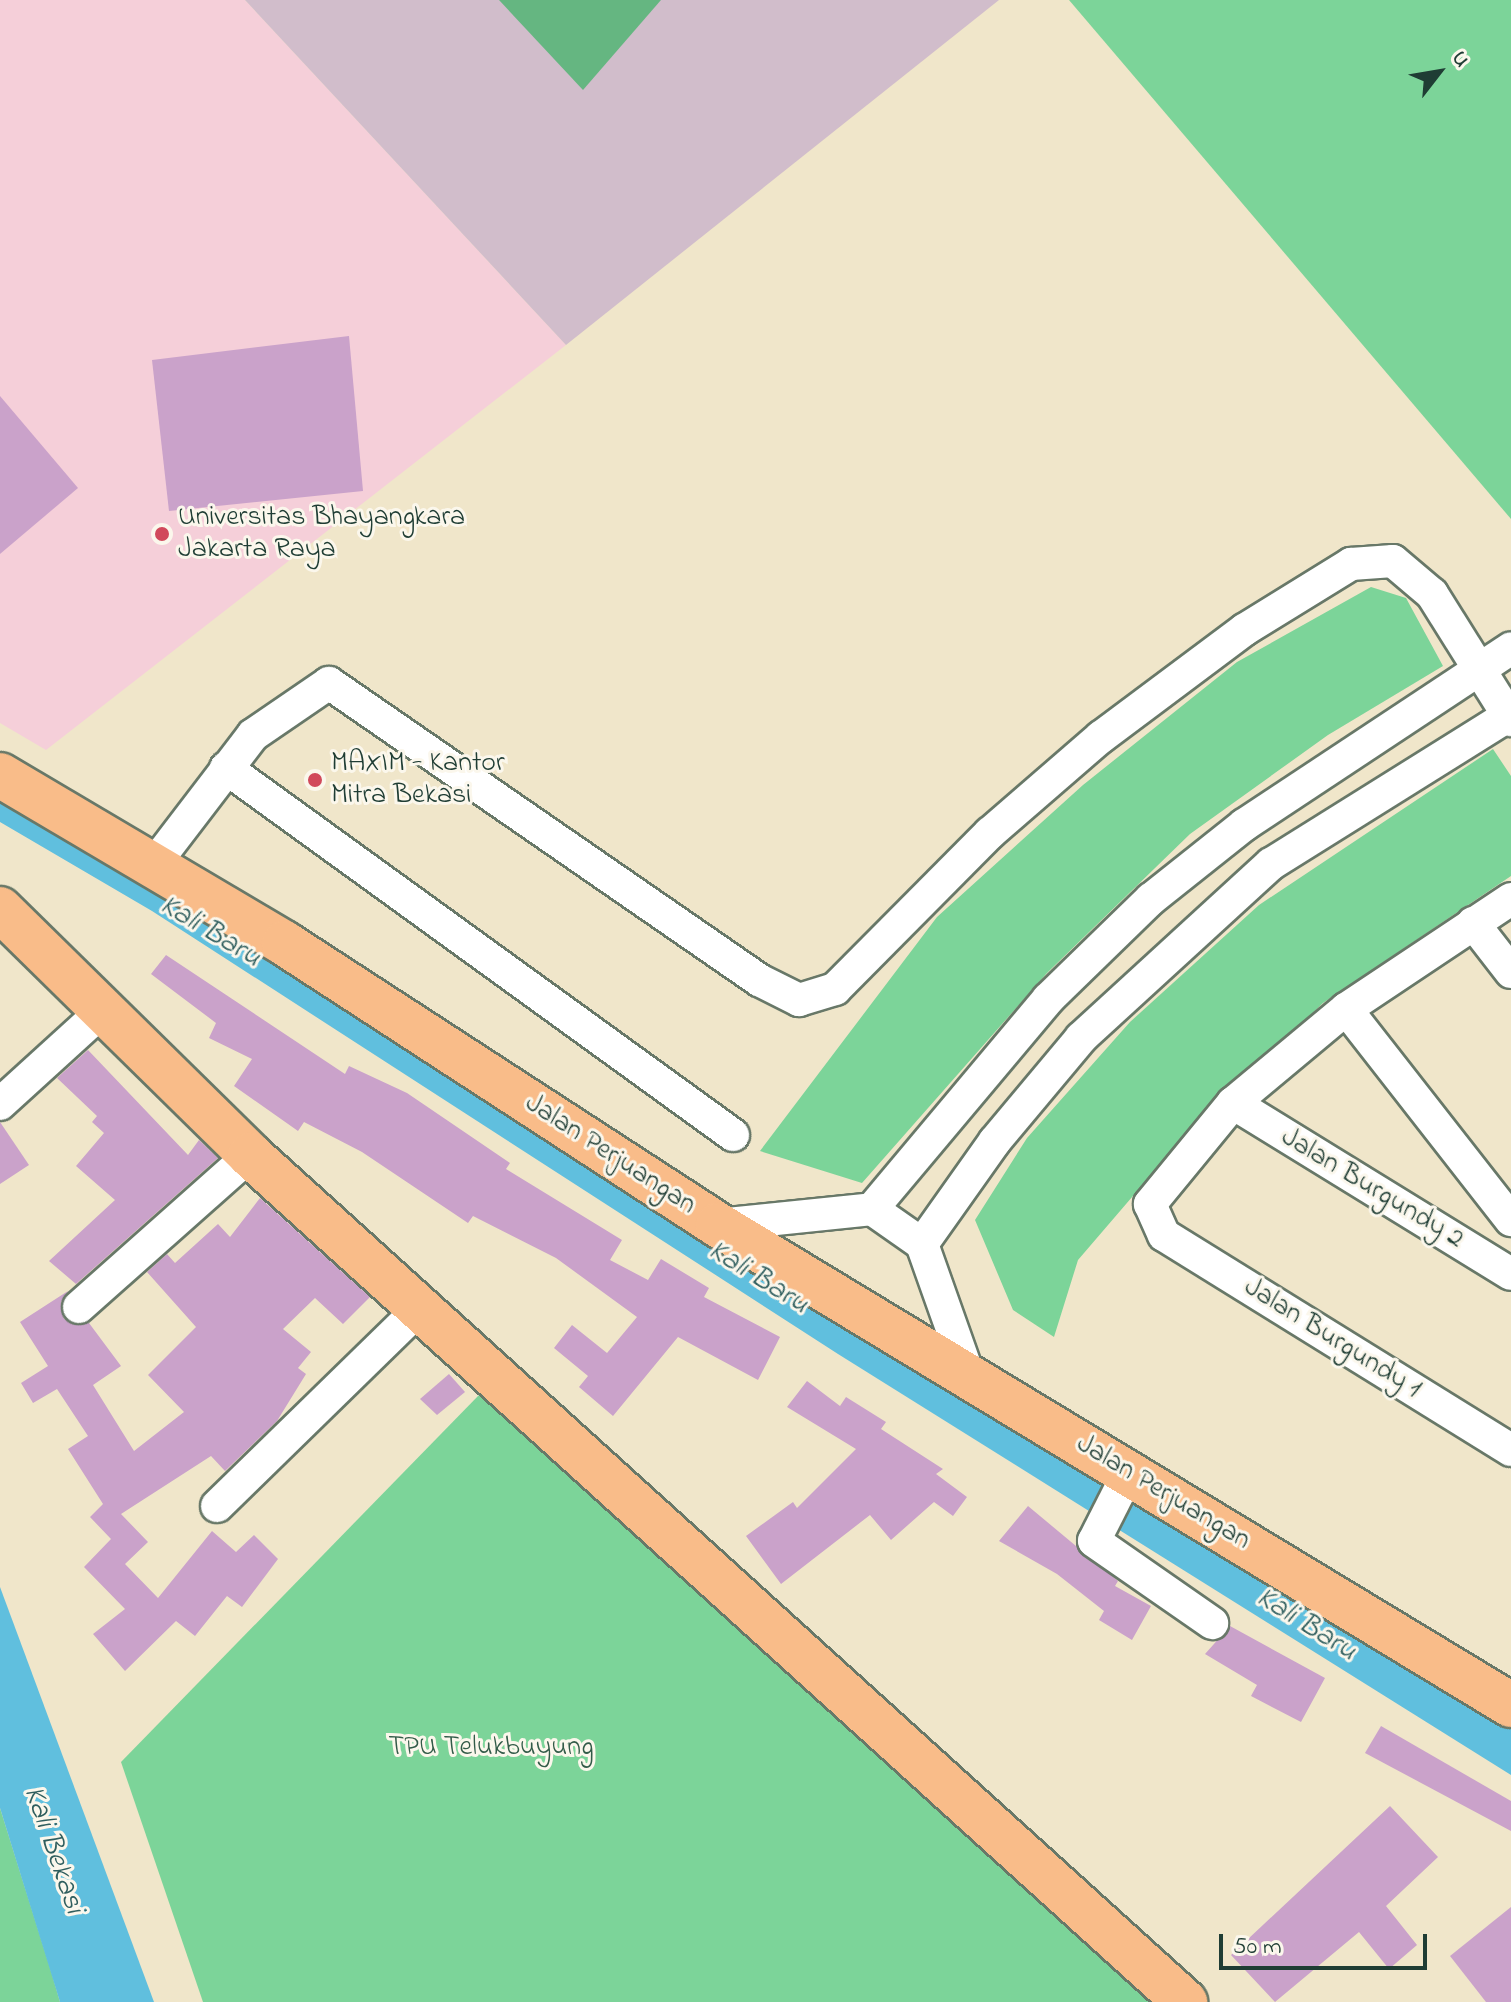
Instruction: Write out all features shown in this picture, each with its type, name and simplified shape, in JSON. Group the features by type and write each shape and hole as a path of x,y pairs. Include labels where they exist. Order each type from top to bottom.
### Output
{"main road":[{"name":"Jalan Perjuangan","path":"0,775 284,943 718,1225 968,1374 1126,1478 1511,1705"},
{"path":"0,909 101,1012 250,1155 1185,2002"}],"street":[{"path":"152,867 226,768 262,727 329,683 759,980 799,1000 835,989 990,833 1101,737 1244,630 1351,564 1393,561 1432,594 1476,672 1510,717 1271,864 1178,943 1081,1038 995,1141 922,1244"},
{"path":"872,1209 1048,999 1151,899 1244,825 1511,648"},
{"path":"226,768 733,1135"},
{"path":"1233,1103 1346,1009 1511,899"},
{"path":"1473,923 1511,972"},
{"path":"1346,1009 1511,1220"},
{"path":"0,1104 101,1012"},
{"name":"Jalan Burgundy 1","path":"1233,1103 1155,1194 1155,1225 1511,1450"},
{"name":"Jalan Burgundy 2","path":"1233,1103 1511,1274"},
{"path":"79,1307 250,1155"},
{"path":"718,1225 872,1209 922,1244 968,1374"},
{"path":"217,1506 419,1309"},
{"path":"1126,1478 1094,1529 1099,1547 1212,1623"}],"shaded area":[{"name":"Universitas Bhayangkara Jakarta Raya","path":"0,0 245,0 566,345 46,750 0,723"},
{"path":"245,0 999,0 566,345"}],"green space":[{"path":"499,0 661,0 583,90"},
{"path":"1069,0 1511,0 1511,519"},
{"path":"1371,587 1406,598 1443,666 1328,735 1190,834 1047,973 862,1183 760,1151 937,917 1083,785 1237,662"},
{"path":"1493,749 1511,776 1511,876 1323,1003 1187,1133 1078,1260 1054,1337 1013,1310 975,1220 1027,1138 1130,1022 1259,905"},
{"name":"TPU Telukbuyung","path":"479,1395 1154,2002 203,2002 121,1762"},
{"path":"0,1808 51,1971 60,2002 0,2002"}],"water":[{"name":"Kali Baru","path":"0,785 1511,1726 1511,1775 838,1354 152,911 0,822"},
{"name":"Kali Bekasi","path":"0,1587 154,2002 60,2002 0,1808"}],"building":[{"path":"349,336 363,491 169,511 152,360"},
{"path":"0,396 78,488 0,554"},
{"path":"166,955 345,1074 349,1066 407,1093 510,1163 506,1169 622,1240 610,1260 648,1280 661,1259 709,1288 704,1297 780,1337 758,1380 678,1337 613,1416 579,1387 588,1376 554,1348 572,1325 607,1353 637,1317 556,1258 473,1216 468,1223 362,1152 304,1122 298,1131 234,1086 252,1059 209,1038 216,1023 151,974"},
{"path":"88,1050 188,1155 199,1140 218,1158 76,1284 49,1261 115,1200 76,1166 104,1133 92,1122 97,1116 57,1078"},
{"path":"0,1122 29,1165 0,1184"},
{"path":"260,1198 370,1297 343,1324 315,1298 283,1329 311,1352 298,1368 306,1374 277,1421 225,1471 211,1456 121,1514 148,1542 125,1564 158,1598 212,1531 236,1552 254,1535 278,1559 242,1607 227,1596 195,1636 176,1621 125,1671 93,1634 125,1609 84,1567 111,1539 90,1517 103,1504 68,1449 88,1436 57,1389 33,1403 21,1383 48,1366 20,1322 68,1291 61,1302 64,1319 89,1323 121,1366 93,1385 134,1451 184,1412 148,1375 196,1327 147,1272 167,1254 175,1263 218,1224 230,1237"},
{"path":"449,1374 465,1392 437,1415 420,1399"},
{"path":"807,1381 840,1406 846,1397 886,1422 881,1429 943,1469 936,1474 967,1497 953,1516 934,1502 891,1540 870,1515 781,1584 746,1536 793,1502 797,1508 856,1449 787,1407"},
{"path":"1028,1506 1118,1581 1115,1586 1151,1606 1132,1640 1099,1620 1104,1611 1057,1574 999,1541"},
{"path":"1230,1626 1325,1678 1301,1722 1251,1696 1257,1685 1205,1654"},
{"path":"1381,1726 1511,1801 1511,1831 1365,1753"},
{"path":"1390,1806 1438,1857 1386,1906 1417,1945 1389,1969 1359,1932 1275,2002 1231,1955"},
{"path":"1511,1907 1511,2002 1486,2002 1450,1956"}],"place":[{"name":"Universitas Bhayangkara Jakarta Raya","path":"162,534"},
{"name":"MAXIM - Kantor Mitra Bekasi","path":"315,780"}]}
